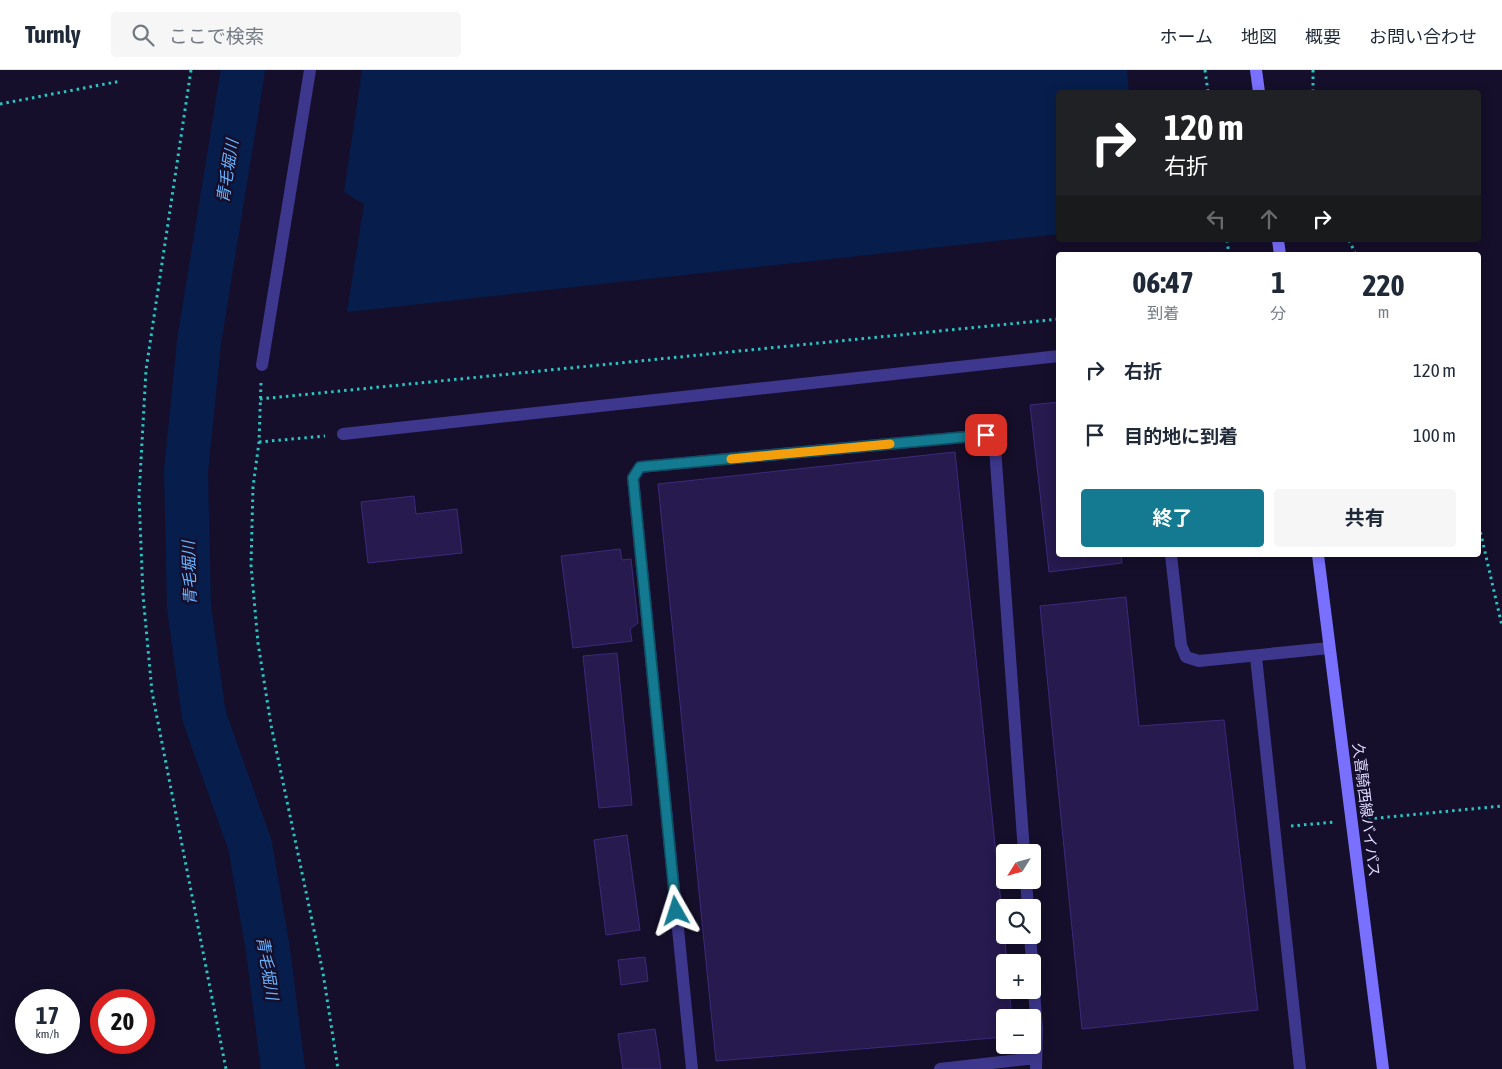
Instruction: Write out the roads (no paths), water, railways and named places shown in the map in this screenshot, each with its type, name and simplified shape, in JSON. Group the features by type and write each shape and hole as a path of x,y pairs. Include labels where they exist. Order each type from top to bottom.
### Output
{"main road":[{"path":"1256,70 1259,90"},
{"name":"久喜騎西線バイパス","path":"1318,557 1383,1069"}],"lane":[{"path":"262,365 310,70"},
{"path":"343,434 1056,356"},
{"path":"692,1069 633,478 640,467 986,435 995,448 1023,844"},
{"path":"1171,557 1181,645 1186,657 1199,662 1329,648"},
{"path":"1256,657 1300,1069"},
{"path":"940,1069 1035,1064 1037,1028 1035,999"}],"water":[{"path":"362,70 1127,70 1129,90 1056,90 1056,234 347,312 364,204 344,192"}],"waterway":[{"name":"青毛堀川","path":"243,70 199,342 186,471 189,607 204,716 250,845 268,950 283,1069"}]}
